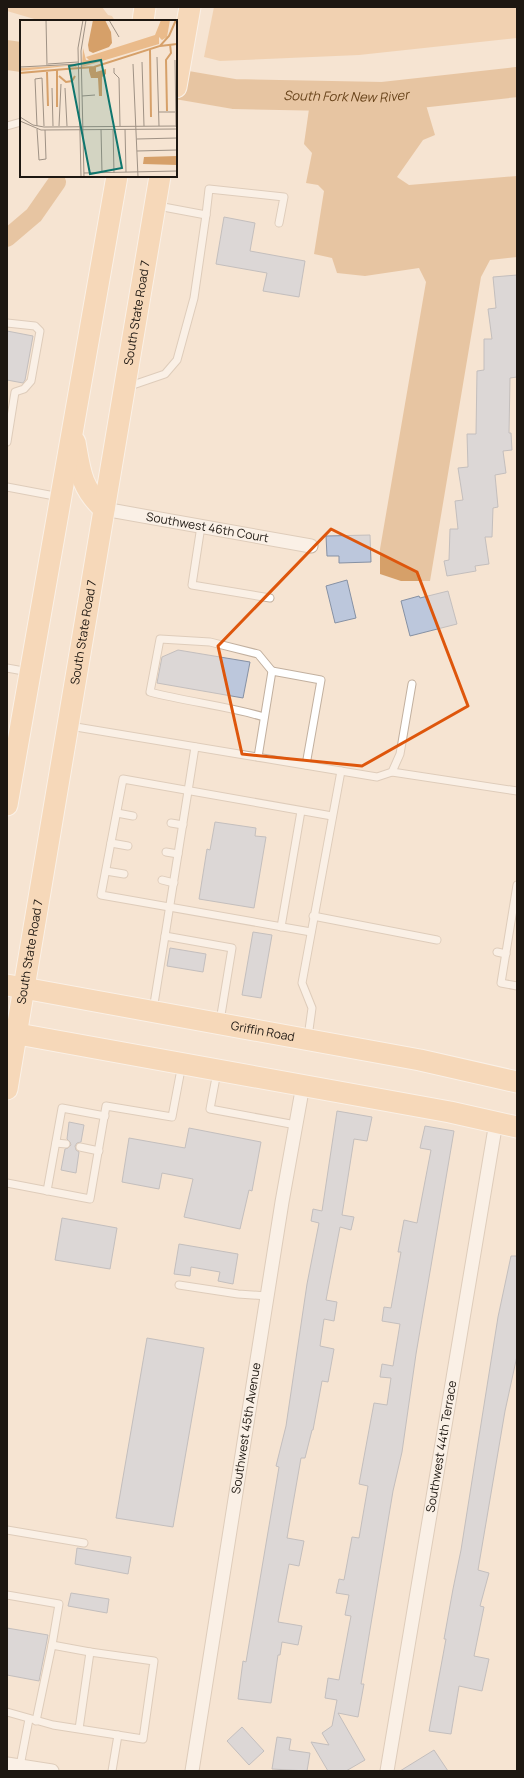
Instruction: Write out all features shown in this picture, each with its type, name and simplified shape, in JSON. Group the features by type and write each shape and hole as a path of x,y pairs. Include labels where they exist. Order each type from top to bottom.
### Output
{"main road":[{"path":"143,20 145,7"},
{"path":"177,82 190,7"},
{"path":"7,806 117,177"},
{"name":"South State Road 7","path":"7,1089 15,987 68,726 160,177"},
{"path":"72,428 81,477 91,498 104,509"},
{"name":"Griffin Road","path":"15,987 420,1060 517,1082"},
{"path":"11,1033 450,1112 517,1127"}],"street":[{"name":"Southwest 46th Court","path":"104,509 311,546"},
{"name":"Southwest 45th Avenue","path":"192,1771 267,1296 303,1085"},
{"name":"Southwest 44th Terrace","path":"387,1771 496,1122"},
{"path":"13,1765 52,1771"}],"lane":[{"path":"7,126 20,122"},
{"path":"125,388 165,374 178,360 194,298 209,189 284,197 279,223"},
{"path":"155,206 206,215"},
{"path":"7,323 35,326 40,331 31,381 24,389 15,392 7,442"},
{"path":"7,487 60,497"},
{"path":"201,526 192,585 270,598"},
{"path":"264,717 239,710 184,701 150,692 160,639 210,642 258,654 272,671 321,680 306,765"},
{"path":"7,668 30,672"},
{"path":"258,757 272,671"},
{"path":"392,772 400,754 412,684"},
{"path":"68,726 377,777 392,772 517,792"},
{"path":"153,1012 195,746"},
{"path":"308,1040 312,1008 302,983 313,916 341,771"},
{"path":"311,932 101,895 123,779 332,816"},
{"path":"281,927 300,811"},
{"path":"117,812 133,816"},
{"path":"171,823 183,825"},
{"path":"111,843 128,846"},
{"path":"166,852 178,854"},
{"path":"106,871 124,874"},
{"path":"162,880 174,882"},
{"path":"517,886 501,983 517,986"},
{"path":"313,916 437,940"},
{"path":"165,936 232,948 219,1024"},
{"path":"497,952 506,954"},
{"path":"7,1183 90,1199 106,1106 172,1117 182,1063"},
{"path":"217,1070 210,1109 296,1125"},
{"path":"47,1191 62,1108 105,1116"},
{"path":"56,1143 66,1144"},
{"path":"80,1147 99,1150"},
{"path":"179,1285 238,1294 267,1296"},
{"path":"7,1530 84,1543"},
{"path":"7,1595 59,1604 52,1645 32,1720 13,1765"},
{"path":"7,1712 32,1720 143,1739 154,1661 52,1645"},
{"path":"80,1729 90,1652"},
{"path":"112,1771 118,1735"}],"highlighted area":[{"path":"331,529 417,572 468,706 362,766 242,754 218,646"}],"shaded area":[{"path":"7,7 102,7 114,20 38,20 7,11"},
{"path":"214,7 517,7 517,38 359,55 220,61 204,57"},
{"path":"311,95 383,97 426,105 435,135 423,140 397,177 409,185 517,176 517,257 490,260 481,277 430,581 401,581 380,574 380,549 426,282 419,268 365,276 337,273 332,258 314,254 324,191 318,185 306,183 312,153 304,144"}],"building":[{"path":"224,217 255,223 250,251 305,261 299,297 263,291 267,273 216,264"},
{"path":"517,275 517,377 510,378 509,433 511,433 512,450 503,451 506,473 495,475 498,507 493,508 492,537 485,537 489,564 475,566 476,571 447,576 444,561 449,560 450,529 458,529 455,501 463,500 458,468 468,467 467,434 476,434 477,371 484,370 484,339 492,339 488,309 496,308 493,277"},
{"path":"7,331 33,336 25,380 23,383 7,380"},
{"path":"370,535 371,562 339,563 339,556 327,556 326,536"},
{"path":"347,580 356,618 335,623 326,586"},
{"path":"448,591 457,624 410,636 401,601"},
{"path":"178,650 250,662 243,698 157,683 162,657"},
{"path":"215,822 256,828 255,836 266,837 254,908 199,899 207,849 210,850"},
{"path":"253,932 272,935 261,998 242,995"},
{"path":"170,948 206,954 203,972 167,966"},
{"path":"337,1111 372,1117 367,1141 354,1139 342,1215 354,1217 351,1230 340,1227 326,1300 337,1302 334,1321 324,1319 320,1346 334,1349 328,1382 322,1381 313,1430 305,1458 301,1458 287,1538 304,1541 299,1566 289,1564 278,1622 302,1626 298,1645 282,1642 280,1655 278,1655 271,1703 238,1699 243,1661 246,1662 279,1467 276,1466 286,1426 307,1284 319,1223 311,1221 313,1209 322,1211"},
{"path":"69,1122 84,1125 81,1142 77,1143 75,1146 76,1150 79,1152 76,1173 61,1170 65,1149 71,1145 67,1139"},
{"path":"425,1126 454,1131 416,1354 402,1452 393,1491 361,1684 364,1684 358,1717 338,1713 365,1760 346,1771 328,1771 311,1742 329,1745 322,1733 332,1726 337,1700 325,1698 328,1678 339,1680 351,1616 345,1615 349,1595 336,1593 339,1579 344,1580 352,1537 359,1538 368,1486 359,1484 374,1403 387,1405 391,1378 380,1377 382,1364 393,1366 400,1324 382,1321 384,1307 391,1308 401,1252 398,1252 404,1220 417,1223 431,1150 420,1148"},
{"path":"189,1128 261,1142 252,1191 249,1190 240,1229 184,1217 193,1179 162,1173 159,1189 122,1182 129,1138 185,1148"},
{"path":"62,1218 117,1228 110,1269 55,1260"},
{"path":"179,1244 238,1254 233,1284 218,1281 220,1272 191,1267 190,1276 174,1274"},
{"path":"511,1256 517,1256 517,1356 505,1411 478,1570 489,1573 480,1606 484,1607 474,1656 489,1659 482,1691 459,1686 451,1734 429,1731 446,1639 444,1639 461,1550 498,1317"},
{"path":"147,1338 204,1348 173,1527 116,1518"},
{"path":"77,1548 131,1557 128,1574 75,1564"},
{"path":"71,1593 109,1599 107,1613 68,1606"},
{"path":"7,1628 48,1635 39,1681 7,1675"},
{"path":"242,1727 264,1751 249,1765 227,1741"},
{"path":"277,1737 291,1739 289,1750 310,1753 307,1771 272,1769"},
{"path":"434,1750 448,1771 400,1771"}],"waterway":[{"name":"South Fork New River","path":"7,55 20,57"},
{"name":"South Fork New River","path":"177,84 234,94 383,97 517,82"},
{"path":"7,238 34,215 57,182"}]}
